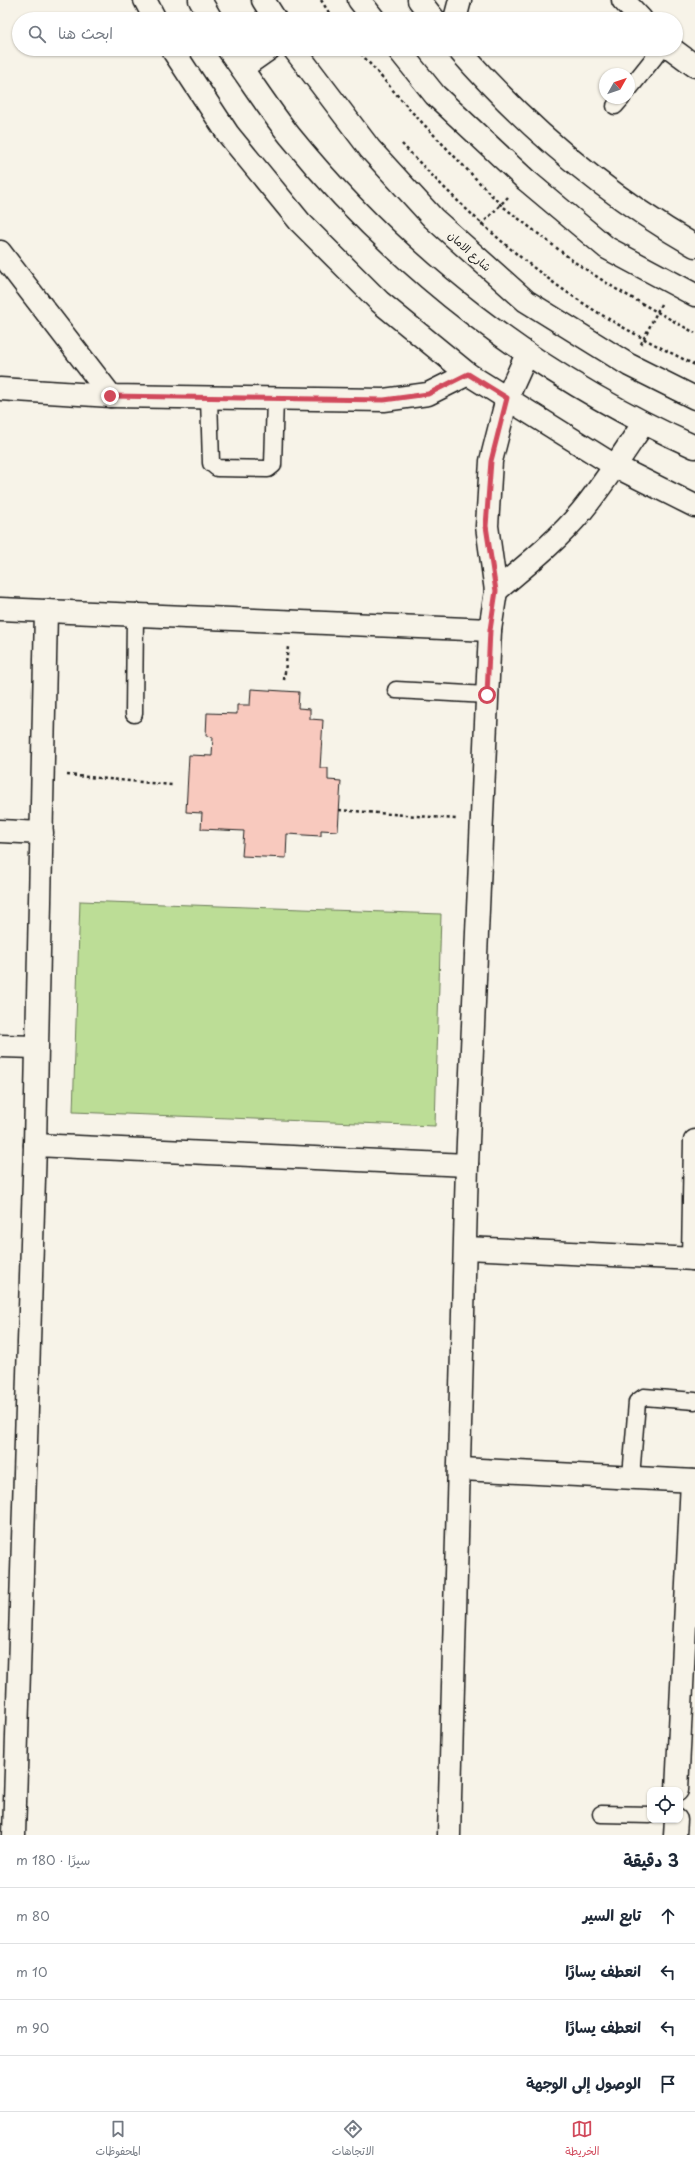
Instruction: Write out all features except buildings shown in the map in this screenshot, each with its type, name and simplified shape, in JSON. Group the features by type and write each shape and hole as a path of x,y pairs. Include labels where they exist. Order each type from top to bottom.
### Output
{"street":[{"path":"145,0 151,12"},
{"path":"200,0 206,12"},
{"path":"263,0 271,12"},
{"path":"359,0 368,12"},
{"path":"419,0 428,12"},
{"path":"457,12 460,0"},
{"path":"623,0 634,12"},
{"path":"177,56 228,134 300,222 380,302 468,374 616,466 695,506"},
{"path":"233,56 290,135 366,221 450,299 527,354 642,424 695,447"},
{"path":"242,68 259,56"},
{"name":"شارع الامان","path":"299,56 370,149 433,218 526,301 629,365 695,398"},
{"path":"404,56 435,95 526,180 607,248 695,295"},
{"path":"464,56 484,79 528,123 574,163 624,201 695,246"},
{"path":"681,56 695,66"},
{"path":"0,252 110,396"},
{"path":"449,1835 461,1469 467,1165 490,630 496,591 486,526 491,461 507,398 527,354"},
{"path":"0,389 110,396 384,400 428,394 468,374"},
{"path":"496,591 539,554 580,513 616,466 642,424"},
{"path":"0,609 490,630"},
{"path":"14,1835 35,1145 46,611"},
{"path":"0,831 42,833"},
{"path":"0,1046 36,1047"},
{"path":"466,1248 694,1259 695,1141"},
{"path":"35,1145 467,1165"},
{"path":"461,1469 694,1481 687,1707 677,1787"},
{"path":"675,1835 676,1823"}],"lane":[{"path":"635,82 655,56"},
{"path":"209,398 211,462 217,468 268,469 273,465 275,398"},
{"path":"134,714 135,614"},
{"path":"396,690 487,695"},
{"path":"631,1478 637,1402 644,1397 695,1401"},
{"path":"601,1814 647,1815"}],"path":[{"path":"321,0 329,12"},
{"path":"400,142 435,179 482,224 559,286 600,314 643,339 695,365"},
{"path":"462,244 526,180"},
{"path":"629,365 672,284"},
{"path":"284,680 290,622"},
{"path":"43,773 172,785"},
{"path":"339,810 482,821"}],"green space":[{"path":"80,901 441,914 435,1126 73,1112"}],"route":[{"path":"110,396 384,400 428,394 468,374 507,398 491,461 486,526 496,591 490,630 487,695"}]}
